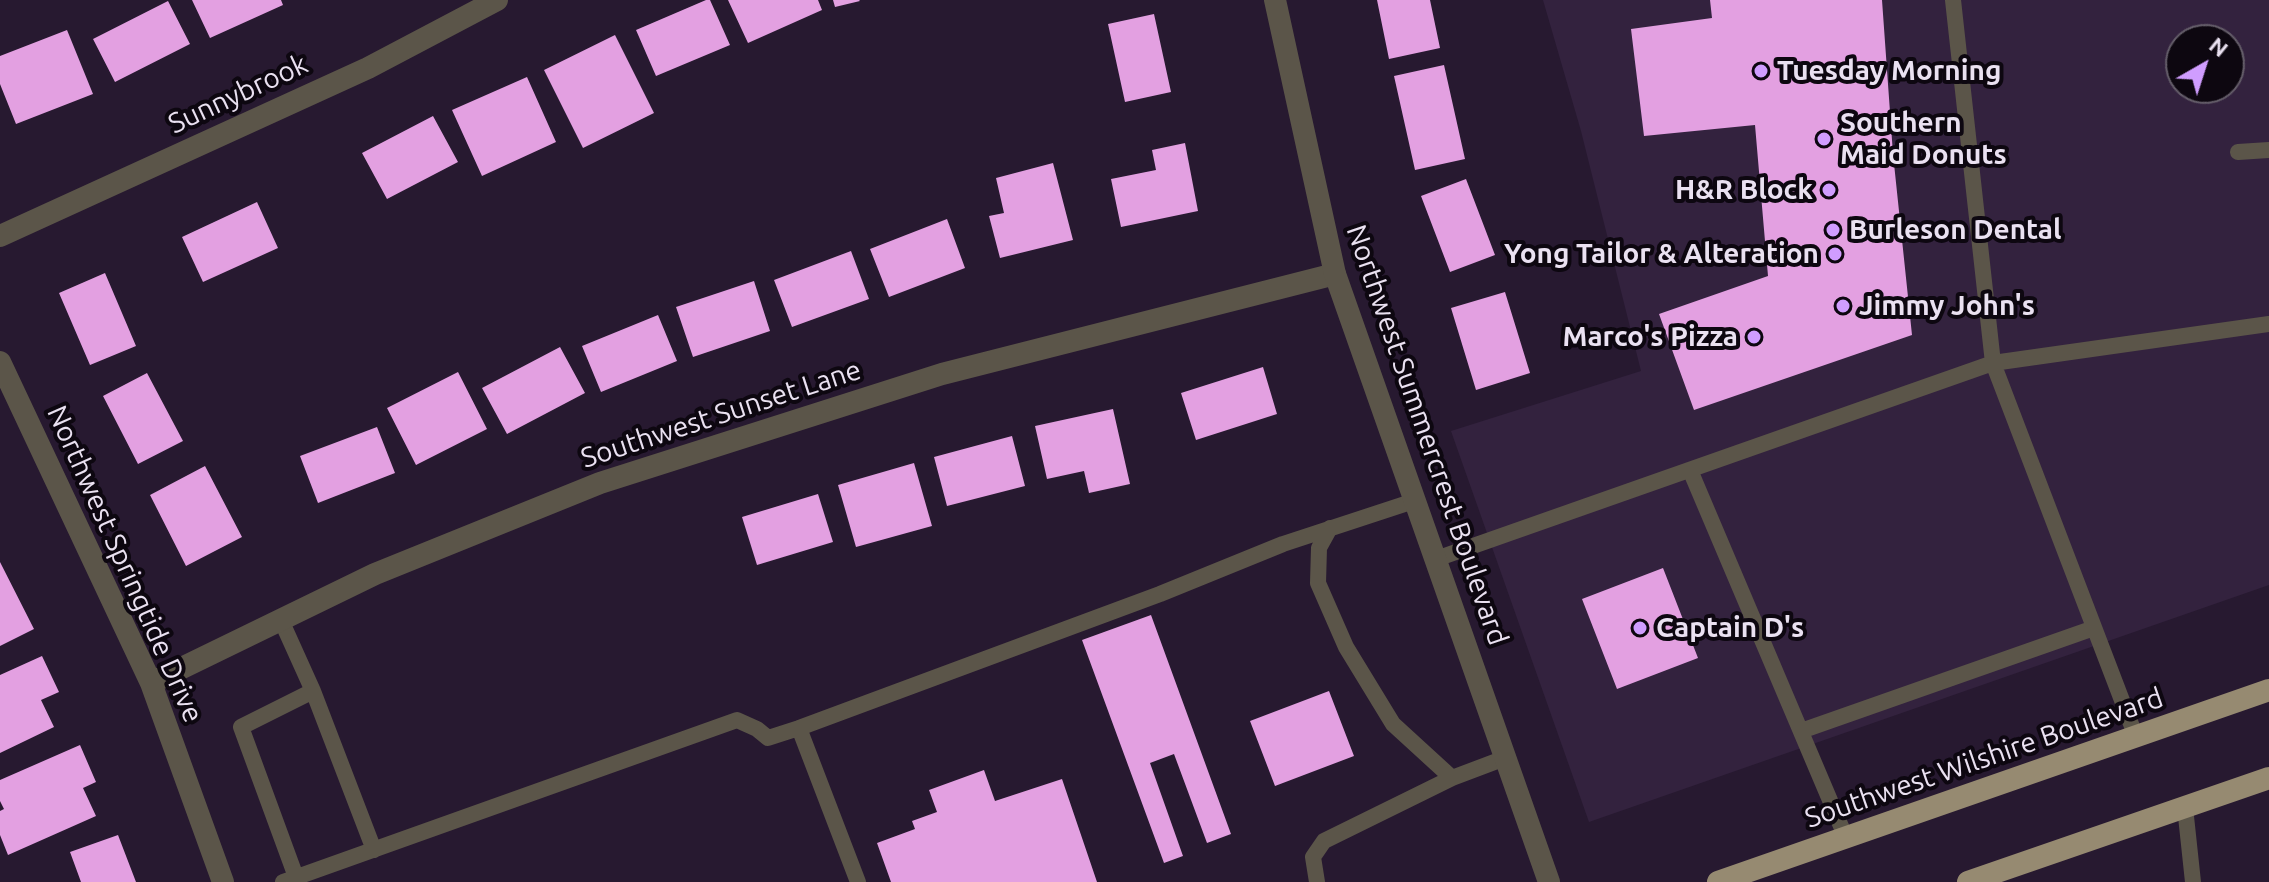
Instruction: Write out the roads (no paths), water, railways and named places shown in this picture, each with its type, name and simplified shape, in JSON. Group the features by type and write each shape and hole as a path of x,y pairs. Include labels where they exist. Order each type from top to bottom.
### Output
{"main road":[{"name":"Southwest Wilshire Boulevard","path":"1718,882 2269,690"},
{"path":"1968,882 2269,778"}],"street":[{"name":"Sunnybrook","path":"0,236 368,68 497,0"},
{"name":"Northwest Summercrest Boulevard","path":"1275,0 1335,274 1549,882"},
{"name":"Southwest Sunset Lane","path":"151,683 375,574 600,483 942,374 1335,274"},
{"name":"Northwest Springtide Drive","path":"0,362 151,683 223,882"}],"lane":[{"path":"1953,0 1993,363 2136,737"},
{"path":"2238,152 2269,150"},
{"path":"1436,559 1993,363 2269,324"},
{"path":"1690,470 1846,838"},
{"path":"313,691 241,727 289,880 737,720 768,738 799,728 1330,528 1414,501"},
{"path":"1330,528 1319,548 1318,583 1346,647 1393,724 1452,778"},
{"path":"281,620 313,691 374,850"},
{"path":"1801,731 2094,628"},
{"path":"799,728 858,882"},
{"path":"1317,882 1313,857 1324,841 1452,778 1505,758"},
{"path":"2185,807 2193,882"}],"place":[{"name":"Tuesday Morning","path":"1761,71"},
{"name":"Southern Maid Donuts","path":"1824,139"},
{"name":"H&R Block","path":"1829,190"},
{"name":"Burleson Dental","path":"1833,230"},
{"name":"Yong Tailor & Alteration","path":"1835,254"},
{"name":"Jimmy John's","path":"1843,306"},
{"name":"Marco's Pizza","path":"1754,337"},
{"name":"Captain D's","path":"1640,628"}]}
